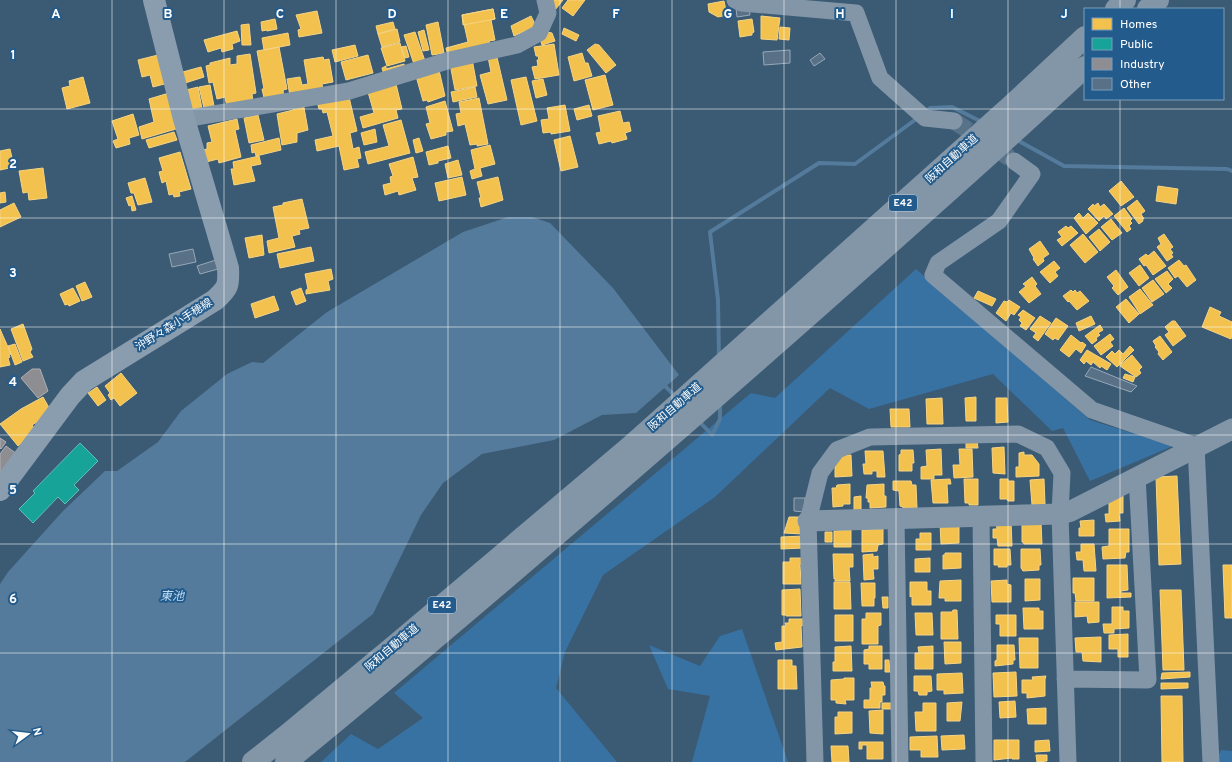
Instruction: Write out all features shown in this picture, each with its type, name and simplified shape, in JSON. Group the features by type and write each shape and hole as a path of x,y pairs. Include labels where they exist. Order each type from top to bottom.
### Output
{"highway":[{"path":"1117,8 1125,0"},
{"path":"1149,8 1158,0"},
{"name":"阪和自動車道","path":"726,375 1084,38"},
{"name":"阪和自動車道","path":"286,762 367,696 726,375 990,154 1084,68"},
{"name":"阪和自動車道","path":"253,762 398,643 636,454"}],"main road":[{"name":"沖野々森小手穂線","path":"0,490 70,396 84,381 215,300 224,292 229,283 228,268 184,119 154,0"}],"street":[{"path":"184,119 349,91 450,60 517,45 539,33 548,13 545,0"},
{"path":"735,0 741,3 856,13 880,78 925,118 954,121"},
{"path":"1014,161 1032,174 999,221 938,263 933,275 1092,410 1196,446"},
{"path":"808,521 1060,514 1071,510 1232,429"},
{"path":"815,762 808,521 820,473 837,450 870,437 1018,434 1047,448 1062,473 1060,514 1068,762"},
{"path":"1196,446 1212,762"},
{"path":"1065,679 1148,680 1137,476"},
{"path":"981,516 984,762"},
{"path":"896,518 900,762"}],"shaded area":[{"path":"916,269 1090,420 1173,446 1090,481 1063,428 1052,431 993,374 869,409 830,388 715,497 603,575 565,652 556,688 617,762 321,762 351,734 378,749 423,718 394,693 751,393 775,398"},
{"path":"742,629 788,762 692,762 710,696 668,689 649,645 700,666 720,636"},
{"path":"1221,750 1232,751 1232,762 1216,762"}],"water":[{"name":"東池","path":"508,217 532,217 550,223 613,288 679,375 636,413 602,415 554,440 482,454 443,483 421,515 373,614 185,762 0,762 0,584 8,572 63,511 105,471 117,471 158,442 181,411 227,374 252,362 263,363 327,312 463,232"}],"building: Homes":[{"path":"550,0 563,0 555,10"},
{"path":"568,0 585,0 573,16 562,8"},
{"path":"724,1 727,15 718,17 709,12 708,4"},
{"path":"493,9 495,19 491,20 495,40 489,41 490,45 448,56 446,48 468,42 462,15"},
{"path":"493,9 495,19 463,25 462,15"},
{"path":"317,11 322,33 299,37 298,30 301,29 296,15"},
{"path":"531,16 536,26 514,36 511,26"},
{"path":"761,16 780,18 777,40 761,39"},
{"path":"275,19 277,29 262,31 261,22"},
{"path":"752,19 754,32 752,35 740,37 738,21"},
{"path":"393,22 395,29 378,34 376,26"},
{"path":"438,22 444,53 432,55 426,25"},
{"path":"249,24 251,45 242,45 241,25"},
{"path":"780,27 790,28 789,40 779,39"},
{"path":"564,28 579,35 576,41 562,34"},
{"path":"397,29 400,42 382,47 378,34"},
{"path":"424,30 429,50 423,51 418,32"},
{"path":"237,31 240,41 232,44 233,49 222,52 221,48 208,52 204,40"},
{"path":"415,32 425,61 415,67 404,35"},
{"path":"547,32 552,33 555,41 542,45 539,36"},
{"path":"288,33 290,45 264,50 262,38"},
{"path":"400,43 405,61 387,66 381,48"},
{"path":"554,44 559,75 535,79 532,67 538,66 537,60 539,60 538,56 536,56 534,47"},
{"path":"595,44 599,45 616,65 606,73 587,50"},
{"path":"355,45 358,56 335,62 332,50"},
{"path":"406,46 409,57 405,58 401,47"},
{"path":"279,47 287,89 283,90 284,98 265,102 257,51"},
{"path":"496,53 507,100 488,104 480,75 491,72 488,57"},
{"path":"582,53 585,63 588,63 592,76 574,81 568,57"},
{"path":"162,54 168,83 153,87 150,75 142,77 138,60"},
{"path":"250,54 256,93 252,94 253,103 227,107 225,97 217,99 213,82 209,83 206,66 210,65 210,63 230,58 230,65 237,64 237,56"},
{"path":"368,55 373,73 346,80 341,62"},
{"path":"323,57 324,60 329,59 333,82 322,84 323,91 290,96 287,79 300,77 302,85 308,84 304,60"},
{"path":"472,59 477,86 455,90 450,64"},
{"path":"404,64 407,73 385,79 382,68 386,66 386,69"},
{"path":"201,67 204,77 182,84 179,73"},
{"path":"439,70 445,96 428,102 427,100 423,101 416,76"},
{"path":"605,75 613,105 593,110 585,80"},
{"path":"83,77 90,103 67,109 62,88 70,86 69,81"},
{"path":"526,77 537,121 521,125 511,80"},
{"path":"543,79 547,95 536,98 532,81"},
{"path":"396,84 402,109 396,110 398,118 363,128 360,117 374,113 368,92"},
{"path":"210,85 214,106 204,108 199,87"},
{"path":"198,87 202,109 190,111 186,90"},
{"path":"475,87 477,97 453,102 451,92"},
{"path":"169,93 176,129 142,139 139,127 154,122 149,99"},
{"path":"349,97 357,131 350,133 353,149 359,147 361,158 357,159 359,167 344,170 339,146 317,151 315,140 333,136 327,112 323,113 322,109 319,109 317,102"},
{"path":"479,98 488,144 477,146 477,144 470,145 465,124 458,126 456,114 461,113 459,102"},
{"path":"445,101 453,131 446,132 446,135 431,139 426,124 430,123 426,107"},
{"path":"303,102 308,130 297,133 297,142 282,145 277,114 293,110 293,104"},
{"path":"565,105 570,131 551,134 551,132 543,133 541,120 549,119 547,108"},
{"path":"589,105 592,116 577,120 574,109"},
{"path":"620,111 623,123 629,122 631,131 625,133 627,139 612,143 611,141 599,144 596,133 601,132 598,116"},
{"path":"133,114 139,135 129,138 130,144 116,148 113,141 118,139 112,121"},
{"path":"258,115 264,140 249,143 244,118"},
{"path":"237,119 239,129 235,130 241,157 219,163 218,159 206,162 203,150 207,149 207,143 212,142 208,126"},
{"path":"401,120 410,153 368,164 365,152 389,146 383,125"},
{"path":"375,129 377,142 364,145 361,133"},
{"path":"174,132 177,140 149,148 146,140"},
{"path":"570,136 578,167 561,171 554,140"},
{"path":"279,138 281,150 256,156 255,152 252,153 251,145"},
{"path":"419,138 423,151 416,153 413,140"},
{"path":"490,145 495,164 480,168 482,176 472,179 470,171 475,169 471,150"},
{"path":"448,146 451,158 429,165 426,152"},
{"path":"10,149 14,167 0,170 0,151"},
{"path":"180,152 191,189 179,192 180,196 174,197 173,194 169,195 166,181 162,183 159,172 163,171 159,158"},
{"path":"259,156 261,164 251,166 255,181 234,185 231,169 234,169 233,162"},
{"path":"413,157 418,177 412,178 416,190 399,195 398,191 385,195 383,185 391,183 390,177 393,176 389,164"},
{"path":"458,160 462,175 448,178 445,164"},
{"path":"43,168 47,198 29,200 28,192 23,193 19,171"},
{"path":"462,177 466,195 439,201 435,183"},
{"path":"498,177 503,200 481,207 479,198 481,198 477,182"},
{"path":"145,178 152,202 138,205 134,193 131,193 128,183"},
{"path":"1121,181 1134,197 1121,206 1109,191"},
{"path":"1158,186 1178,189 1176,204 1156,201"},
{"path":"5,192 6,202 0,203 0,193"},
{"path":"132,196 136,210 132,211 131,205 129,206 126,198"},
{"path":"302,199 309,228 299,230 300,234 292,236 295,247 269,253 267,241 279,238 273,207"},
{"path":"1137,200 1145,211 1141,214 1144,219 1142,219 1143,221 1139,224 1127,208"},
{"path":"14,203 21,217 0,227 0,210"},
{"path":"1098,203 1100,207 1104,204 1113,214 1106,219 1104,216 1099,221 1088,209 1093,204 1094,206"},
{"path":"1124,208 1132,219 1130,221 1132,223 1129,226 1131,229 1127,232 1114,216"},
{"path":"1079,213 1083,218 1088,213 1098,223 1086,234 1074,218"},
{"path":"1111,219 1122,233 1112,240 1101,227"},
{"path":"1066,226 1068,228 1071,226 1078,233 1062,246 1057,240 1062,237 1058,232"},
{"path":"1099,229 1110,242 1100,251 1089,237"},
{"path":"1083,234 1098,252 1085,263 1070,245"},
{"path":"1164,234 1173,247 1170,249 1173,253 1171,254 1173,257 1167,261 1157,247 1161,244 1158,238"},
{"path":"262,235 264,255 249,258 245,238"},
{"path":"1040,241 1049,254 1043,258 1044,261 1038,266 1029,249"},
{"path":"311,247 314,261 280,268 277,254"},
{"path":"1154,251 1166,266 1153,275 1146,265 1144,266 1139,259 1146,254 1148,256"},
{"path":"1179,260 1184,266 1186,265 1196,280 1187,287 1178,276 1175,278 1168,268"},
{"path":"1054,261 1060,268 1055,272 1058,276 1050,283 1040,272"},
{"path":"1140,265 1149,278 1139,286 1129,273"},
{"path":"331,269 333,279 328,281 330,290 306,294 306,290 308,289 305,274"},
{"path":"1116,270 1128,287 1118,295 1112,288 1114,286 1107,277"},
{"path":"1167,271 1173,279 1168,284 1172,288 1166,293 1155,279"},
{"path":"1032,277 1037,284 1035,286 1041,294 1029,303 1019,292 1026,286 1023,284"},
{"path":"1153,280 1164,294 1152,302 1142,288"},
{"path":"85,282 92,297 82,301 76,286"},
{"path":"73,288 80,301 69,306 68,304 65,305 60,294"},
{"path":"301,288 306,301 296,305 291,292"},
{"path":"1140,289 1153,305 1140,314 1129,297"},
{"path":"1071,290 1073,292 1075,290 1077,293 1080,291 1089,301 1077,310 1063,296"},
{"path":"978,291 996,299 992,306 974,298"},
{"path":"274,296 279,310 255,318 251,304"},
{"path":"1126,299 1139,314 1129,323 1116,307"},
{"path":"1009,300 1020,307 1014,315 1011,313 1006,321 996,313 1004,301 1007,302"},
{"path":"1210,307 1221,312 1219,316 1232,322 1231,339 1202,327"},
{"path":"1023,310 1035,318 1026,330 1020,326 1022,323 1019,320 1021,317 1018,315"},
{"path":"1040,316 1051,323 1038,341 1033,337 1036,333 1030,329"},
{"path":"1091,316 1095,324 1079,331 1076,323"},
{"path":"1056,318 1068,326 1058,340 1055,338 1053,340 1045,334"},
{"path":"1172,321 1175,321 1186,336 1173,346 1165,335 1169,332 1165,327"},
{"path":"23,324 32,349 30,352 33,357 23,361 11,329"},
{"path":"1100,325 1103,330 1098,333 1100,335 1092,344 1085,336"},
{"path":"0,329 11,354 8,358 10,365 0,367"},
{"path":"1110,334 1114,339 1110,342 1113,346 1101,355 1094,346"},
{"path":"1071,335 1086,345 1081,353 1076,349 1069,357 1060,350"},
{"path":"1160,336 1172,352 1163,360 1158,354 1159,352 1153,341"},
{"path":"15,344 22,362 15,365 8,346"},
{"path":"1130,346 1134,350 1117,367 1106,357 1112,351 1115,354 1119,350 1123,354"},
{"path":"1087,350 1111,364 1107,370 1101,366 1100,368 1093,362 1091,365 1086,361 1084,364 1080,360"},
{"path":"1132,355 1142,367 1139,370 1141,373 1136,377 1120,366"},
{"path":"121,373 137,393 120,406 114,398 111,400 108,395 110,393 105,386"},
{"path":"1125,374 1135,377 1133,382 1123,378"},
{"path":"97,387 106,400 98,406 88,393"},
{"path":"43,397 52,413 32,425 36,431 18,446 0,424 21,409"},
{"path":"976,397 976,421 966,421 965,398"},
{"path":"942,398 943,424 927,424 926,399"},
{"path":"996,398 1007,398 1008,422 996,423"},
{"path":"890,409 909,409 910,427 891,427"},
{"path":"977,441 978,448 966,448 966,442"},
{"path":"1004,447 1005,474 993,473 992,448"},
{"path":"941,449 942,475 934,475 934,479 921,479 921,467 927,466 926,450"},
{"path":"959,449 972,449 973,477 954,478 953,465 960,465"},
{"path":"901,450 913,450 914,463 912,463 912,471 899,471 899,455 901,454"},
{"path":"865,451 883,451 885,477 877,477 877,471 872,471 872,474 864,474 863,464 866,464"},
{"path":"1024,452 1024,455 1032,455 1039,464 1039,476 1016,477 1016,467 1019,467 1019,453"},
{"path":"838,455 851,455 852,476 835,477 835,464 837,464"},
{"path":"1177,476 1181,564 1159,565 1156,477"},
{"path":"950,479 951,484 947,484 948,503 933,503 931,480"},
{"path":"964,479 978,479 978,505 969,505 969,503 965,503"},
{"path":"1000,479 1014,481 1014,501 1000,499"},
{"path":"1044,479 1045,504 1032,505 1030,480"},
{"path":"893,481 911,481 912,485 916,485 917,508 903,508 900,506 899,491 893,490"},
{"path":"850,484 850,504 843,504 843,506 833,507 832,488 836,488 837,485"},
{"path":"884,484 886,507 870,508 870,502 868,502 868,498 866,498 867,485"},
{"path":"1123,495 1123,513 1119,513 1120,521 1106,522 1105,514 1109,514 1109,496"},
{"path":"861,496 861,510 854,511 854,497"},
{"path":"789,517 803,517 803,534 784,533"},
{"path":"1094,520 1094,536 1079,536 1079,528 1081,528 1080,521"},
{"path":"996,521 1011,521 1012,546 998,546 997,538 993,538 993,529 997,529"},
{"path":"1022,521 1041,523 1042,544 1024,544 1022,542"},
{"path":"959,523 959,543 941,544 940,524"},
{"path":"883,529 883,544 878,545 877,551 862,552 862,530"},
{"path":"1109,529 1129,529 1129,552 1126,552 1125,558 1103,559 1102,547 1109,546"},
{"path":"851,530 851,547 834,547 834,531"},
{"path":"825,532 832,532 832,542 825,542"},
{"path":"920,533 931,533 931,550 916,550 916,539 920,539"},
{"path":"804,536 804,548 781,549 781,537"},
{"path":"1081,544 1094,544 1096,571 1084,571 1083,560 1077,560 1076,552 1081,552"},
{"path":"994,549 1010,549 1011,565 1007,565 1007,567 998,567 999,565 994,565"},
{"path":"1021,549 1040,549 1041,565 1039,565 1039,570 1023,571 1021,568"},
{"path":"945,553 961,553 961,568 943,569 943,555 945,555"},
{"path":"833,554 853,554 853,567 849,567 850,581 835,581"},
{"path":"873,554 873,557 878,556 878,569 873,569 874,579 864,580 863,555"},
{"path":"790,558 803,558 804,564 800,564 801,584 783,584 783,562 790,562"},
{"path":"930,558 930,572 915,572 915,559"},
{"path":"1107,565 1127,565 1128,590 1121,591 1121,593 1131,593 1131,597 1107,598"},
{"path":"1223,565 1232,565 1232,618 1225,618"},
{"path":"1073,578 1094,578 1094,601 1076,601 1075,593 1073,593"},
{"path":"1025,579 1040,579 1040,600 1025,601"},
{"path":"961,580 961,601 945,601 945,598 939,598 940,581"},
{"path":"1007,580 1007,584 1011,585 1011,602 992,602 991,581"},
{"path":"834,582 850,582 851,609 834,609"},
{"path":"910,582 927,582 927,591 931,591 931,605 912,605 912,596 910,597"},
{"path":"861,583 875,583 874,606 862,606"},
{"path":"800,589 801,616 782,615 782,590"},
{"path":"1160,590 1181,590 1184,670 1163,670"},
{"path":"882,597 888,597 888,608 883,608"},
{"path":"1075,602 1099,602 1099,622 1088,623 1087,616 1075,617"},
{"path":"1112,607 1123,607 1123,611 1129,611 1129,628 1114,629 1114,633 1104,633 1103,624 1112,624"},
{"path":"1023,608 1039,608 1039,611 1043,611 1043,629 1024,629"},
{"path":"953,610 957,610 958,639 941,639 941,612 952,612"},
{"path":"866,613 881,613 881,625 878,626 878,644 862,644 862,619 866,619"},
{"path":"915,613 932,613 933,635 916,635"},
{"path":"835,615 853,615 853,641 835,641"},
{"path":"996,615 1016,615 1016,636 1000,636 1000,624 996,624"},
{"path":"789,619 803,619 804,625 801,626 802,647 776,650 775,643 782,642 782,626 786,626 785,623 789,623"},
{"path":"1128,634 1128,657 1118,657 1118,649 1109,649 1109,635"},
{"path":"1101,637 1101,662 1083,661 1082,652 1076,652 1075,638"},
{"path":"1019,638 1038,638 1038,668 1020,668"},
{"path":"944,642 961,642 961,663 945,664"},
{"path":"997,645 1014,645 1015,660 1013,660 1013,664 995,666 995,661 997,660"},
{"path":"851,646 852,671 833,671 833,662 835,662 835,647"},
{"path":"869,646 882,646 882,669 869,669 869,664 864,664 864,650 869,649"},
{"path":"933,646 933,669 915,669 915,653 919,653 918,647"},
{"path":"778,660 792,660 792,666 796,666 797,689 778,689"},
{"path":"885,660 889,660 890,672 885,672"},
{"path":"1016,672 1017,696 994,697 993,673"},
{"path":"1190,672 1190,677 1161,679 1162,673"},
{"path":"962,673 963,693 944,694 944,690 937,690 937,674"},
{"path":"914,676 931,676 932,691 927,692 927,695 919,695 918,691 914,691"},
{"path":"1046,676 1045,696 1027,698 1027,693 1022,693 1022,680 1033,680 1032,677"},
{"path":"854,678 854,700 845,700 846,704 836,703 836,700 831,700 831,680"},
{"path":"871,682 883,682 885,686 885,695 882,695 880,708 864,708 864,700 870,700 870,688 872,688"},
{"path":"1161,683 1188,683 1188,688 1161,689"},
{"path":"1161,696 1182,696 1183,762 1162,762"},
{"path":"1015,701 1016,717 1000,718 999,702"},
{"path":"962,702 960,721 947,721 947,703"},
{"path":"882,703 893,703 893,709 882,709"},
{"path":"923,703 936,703 936,731 916,731 915,712 923,712"},
{"path":"1046,708 1046,724 1028,724 1027,709"},
{"path":"883,710 883,734 870,733 869,711"},
{"path":"838,712 852,712 852,733 835,734 835,717 838,717"},
{"path":"964,735 965,749 942,750 941,736"},
{"path":"937,736 938,757 921,757 921,750 910,750 910,737"},
{"path":"994,740 1019,740 1019,759 1012,758 994,760"},
{"path":"1049,740 1050,751 1035,752 1035,741"},
{"path":"859,742 883,742 883,759 867,759 867,745 862,745 862,749 859,749"},
{"path":"831,746 848,746 849,762 832,762"},
{"path":"1036,755 1047,755 1047,761 1037,762"}],"building: Public":[{"path":"80,443 98,461 74,485 79,490 65,504 58,497 33,523 19,509 35,493 33,491"}],"building: Industry":[{"path":"32,369 40,369 48,391 38,398 21,378"},
{"path":"0,438 6,442 1,449 0,448"},
{"path":"6,446 21,457 0,483 0,454"}],"building: Other":[{"path":"749,5 750,15 737,17 736,8"},
{"path":"790,50 790,63 764,65 763,52"},
{"path":"820,53 825,59 814,66 810,60"},
{"path":"193,249 196,262 172,267 169,254"},
{"path":"216,260 218,269 200,274 197,266"},
{"path":"1091,367 1137,386 1131,392 1085,376"},
{"path":"794,498 805,498 804,512 794,511"}],"waterway":[{"path":"924,113 930,108 952,107 982,122"},
{"path":"719,358 718,300 710,232 819,163 855,164 919,117"},
{"path":"1017,140 1064,166 1227,169 1232,171"},
{"path":"663,384 677,398"},
{"path":"698,420 712,435 720,419 720,403"}],"tunnel":[{"path":"954,121 1014,161"}]}
